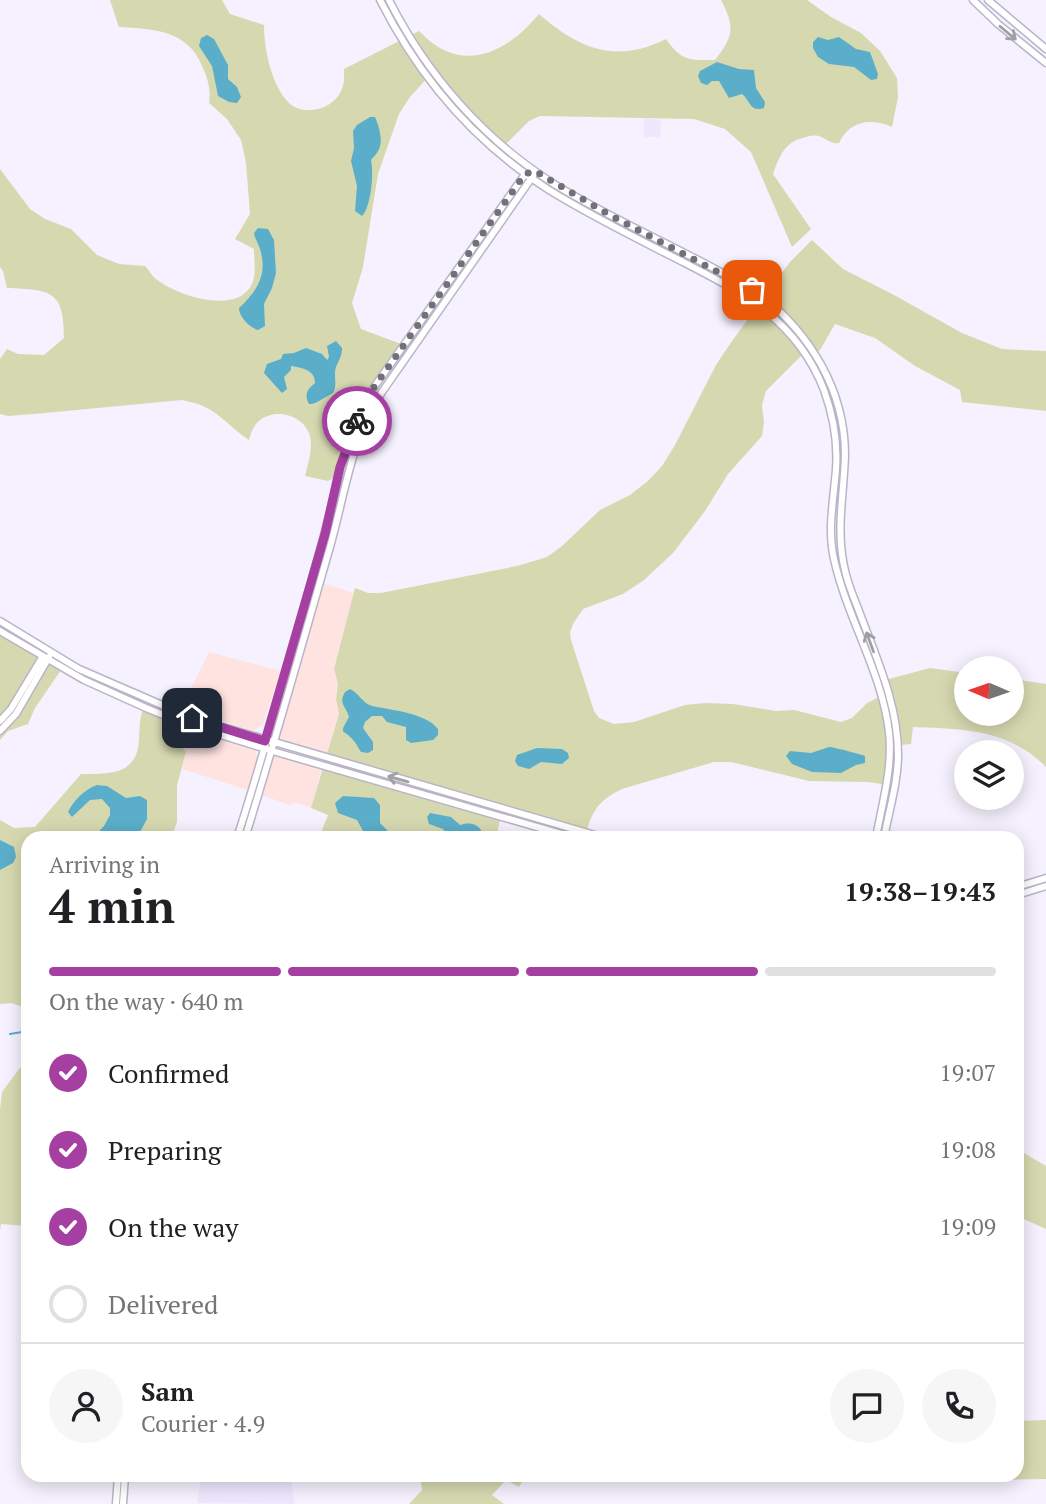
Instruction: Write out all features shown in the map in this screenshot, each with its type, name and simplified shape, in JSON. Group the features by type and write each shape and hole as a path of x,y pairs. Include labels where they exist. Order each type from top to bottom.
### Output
{"street":[{"path":"380,0 409,52 445,100 490,145 525,174 605,222 755,302 784,327 811,362 829,405 835,436 832,552 840,584 880,692 888,727 888,779 877,831"},
{"path":"389,0 414,45 452,95 493,137 535,171 608,214 761,295 783,314 806,340 824,369 838,409 844,443 839,537 844,570 887,688 896,730 897,772 885,831"},
{"path":"973,0 1046,63"},
{"path":"988,0 1046,49"},
{"path":"247,831 352,432 372,390 525,174 535,171"},
{"path":"343,471 382,391 533,179 535,171"},
{"path":"0,621 79,669 190,721"},
{"path":"0,631 121,698 268,746 580,831"},
{"path":"0,721 46,657"},
{"path":"0,731 16,714 46,657"},
{"path":"268,746 316,764 325,762"},
{"path":"239,831 268,746"},
{"path":"343,766 552,831"},
{"path":"1024,885 1046,878"},
{"path":"1024,893 1046,886"},
{"path":"116,1504 118,1482"},
{"path":"123,1504 125,1482"}],"shaded area":[{"path":"644,118 661,119 660,137 644,137"},
{"path":"322,583 354,593 334,669 338,684 336,699 339,714 327,757 281,742 278,737"},
{"path":"209,652 281,671 263,724 253,731 181,708"},
{"path":"180,725 255,749 258,758 248,790 182,769 186,752 178,740 177,731"},
{"path":"276,755 322,768 311,808 293,802 290,805 261,795 272,757"},
{"path":"201,1482 292,1482 294,1504 197,1503"}],"green space":[{"path":"110,0 222,0 230,14 264,25 265,44 273,76 289,103 303,110 318,109 337,97 343,86 344,69 419,31 435,45 450,53 466,56 482,54 512,40 539,14 569,36 599,49 631,51 666,39 682,56 715,60 726,44 730,31 729,17 721,0 807,0 861,33 880,51 897,78 898,97 892,127 876,122 862,123 849,130 839,143 811,136 791,143 783,152 773,174 811,229 792,247 751,152 725,129 694,119 540,116 529,121 500,150 454,105 430,75 399,114 378,174 363,267 352,303 361,329 401,344 362,407 347,439 335,477 328,481 305,476 311,449 309,433 300,421 287,415 265,417 254,427 249,440 209,409 182,400 8,416 0,414 0,359 7,349 18,354 44,355 64,338 61,310 52,296 34,290 7,288 0,267 0,169 30,209 45,219 71,229 97,255 119,264 145,266 156,279 177,291 219,301 243,295 253,282 254,249 235,239 250,214 246,163 241,140 227,119 209,103 206,75 196,54 188,45 179,38 157,31 119,27"},
{"path":"812,240 843,269 962,333 1002,349 1046,351 1046,411 962,402 960,390 915,366 875,338 835,324 820,350 807,362 802,355 766,391 762,405 762,436 728,474 705,511 673,553 644,580 623,594 583,609 573,624 571,640 594,711 599,718 614,724 634,722 685,705 705,703 733,704 776,711 794,710 841,722 852,718 867,703 879,697 874,683 930,668 954,671 954,726 1024,726 1024,681 1046,684 1046,767 1024,750 1024,740 1005,740 950,729 913,727 911,744 900,745 897,786 867,782 809,781 731,762 714,762 622,789 599,805 587,830 503,807 498,831 322,831 328,815 311,808 339,714 336,699 338,684 334,669 355,588 368,593 381,593 517,566 547,557 600,510 630,495 662,466 716,365 790,262"},
{"path":"0,633 61,670 35,708 28,724 8,731 0,740"},
{"path":"143,710 180,725 179,739 186,752 177,785 177,822 174,831 21,831 21,1006 12,1003 0,1004 0,820 14,828 35,827 81,774 103,774 128,766 137,750"},
{"path":"21,1066 21,1225 1,1224 0,1231 0,1110 2,1092"},
{"path":"1024,1153 1046,1166 1046,1229 1024,1219"},
{"path":"1046,1420 1046,1479 1024,1479 1024,1421"},
{"path":"421,1482 504,1482 492,1495 504,1504 409,1504 422,1490"}],"water":[{"path":"207,35 214,39 228,65 228,79 237,87 241,97 237,103 218,96 212,66 199,46 201,38"},
{"path":"818,37 828,40 839,37 856,49 870,52 878,74 877,79 871,80 854,67 829,64 818,57 813,42"},
{"path":"717,62 739,69 754,70 756,88 765,102 764,108 756,109 742,94 729,98 719,81 712,81 707,85 701,83 698,76 700,71"},
{"path":"370,117 375,117 377,121 381,143 371,160 371,190 362,216 355,211 357,186 351,161 354,148 353,131"},
{"path":"258,228 268,229 274,240 276,273 264,304 265,326 258,330 246,322 239,308 256,289 262,275 262,258 254,233"},
{"path":"336,341 342,348 335,370 334,390 318,402 309,404 307,401 307,392 315,383 313,375 307,370 291,366 291,370 284,377 287,389 282,393 264,373 267,364 281,359 283,354 306,348 322,354 327,360 327,346"},
{"path":"350,689 372,706 425,719 438,729 438,735 433,740 411,743 406,740 406,727 387,722 382,716 372,716 363,728 373,742 373,750 368,753 361,752 343,731 349,717 342,699"},
{"path":"829,747 865,756 865,763 841,773 812,772 792,764 786,756 790,751 811,753"},
{"path":"537,748 562,749 568,753 569,758 562,764 541,762 529,769 518,766 515,761 517,755"},
{"path":"107,786 126,798 140,796 147,800 147,819 141,831 99,831 110,815 110,808 102,799 90,800 72,817 68,812 73,803 93,787"},
{"path":"343,796 374,798 380,805 380,823 388,831 363,831 357,820 338,813 335,803"},
{"path":"430,813 451,817 460,825 475,825 481,831 444,831 429,824 427,817"},
{"path":"0,840 14,847 16,857 13,863 0,870"}],"waterway":[{"path":"10,1034 21,1032"}],"way so far":[{"path":"357,421 372,390 525,174 535,171 608,214 752,290"}],"route":[{"path":"192,718 265,741 325,534 340,467 357,421"}]}
